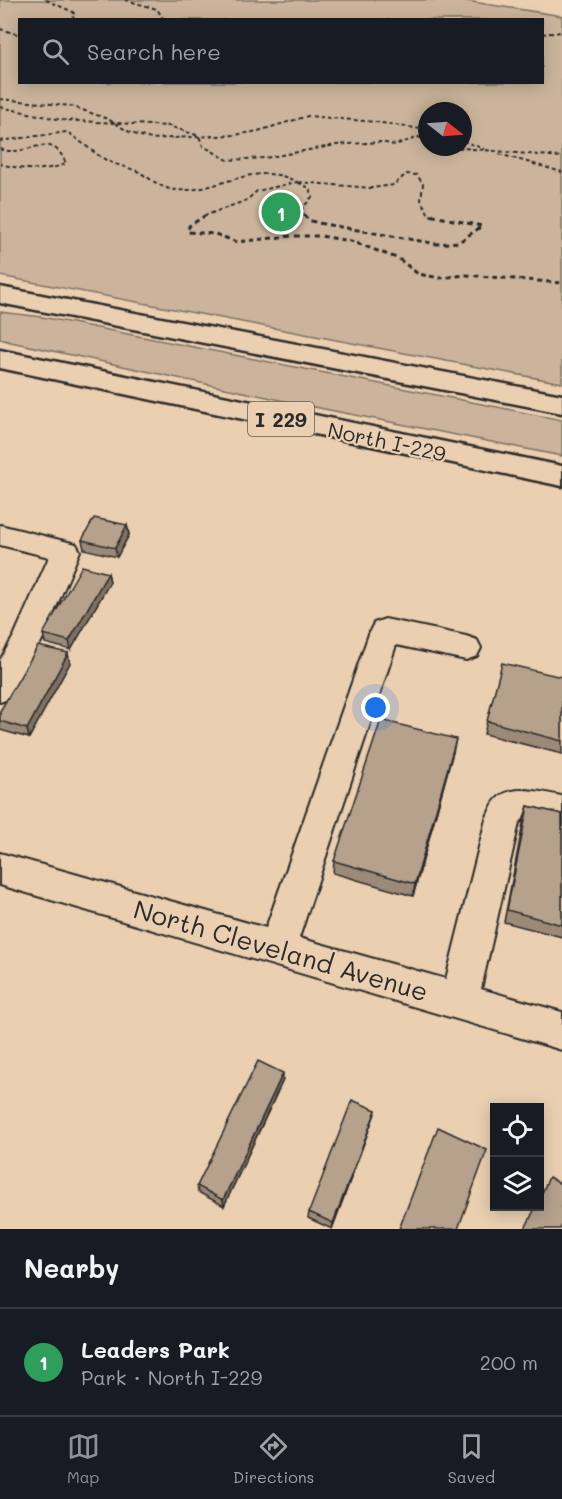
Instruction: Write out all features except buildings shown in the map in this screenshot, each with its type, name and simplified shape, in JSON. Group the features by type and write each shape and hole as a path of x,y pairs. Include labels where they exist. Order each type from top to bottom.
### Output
{"highway":[{"path":"0,295 562,404"},
{"name":"North I-229","path":"0,359 562,476"}],"street":[{"path":"0,535 66,551 28,638 0,689"},
{"path":"277,949 385,631 466,648"},
{"path":"459,1001 503,819 510,808 523,804 562,811"},
{"name":"North Cleveland Avenue","path":"0,869 562,1031"}],"path":[{"path":"46,0 73,12 75,15 73,18"},
{"path":"125,0 157,9 163,18"},
{"path":"0,29 18,34"},
{"path":"544,34 562,32"},
{"path":"0,99 71,106 108,119 116,125 151,139 235,135 258,131 308,116 418,129"},
{"path":"0,107 62,120 116,125 169,126 199,136 203,146 228,160 265,158 336,146 380,142 395,146 418,137"},
{"path":"0,141 67,132 111,163 134,169 153,182 175,190 264,174 289,176 297,182 309,188 312,197 301,210 308,220 404,240 451,244 460,241 482,226 429,215 421,200 423,184 417,175 406,174 394,185 372,188 297,182 257,191 247,200 210,212 189,226 188,232 215,234 237,242 291,236 320,236 351,241 375,249 399,259 418,274 440,278 466,274 562,283"},
{"path":"472,144 562,172"},
{"path":"0,149 4,152 22,152 35,146 58,147 63,152 66,164 49,170 28,172 0,164"},
{"path":"472,149 562,157"}],"shaded area":[{"path":"0,0 460,0 562,16 562,383 0,276"},
{"path":"0,312 42,317 562,420 562,456 299,404 11,342 0,339"}],"place":[{"name":"Leaders Park","path":"281,212"}]}
